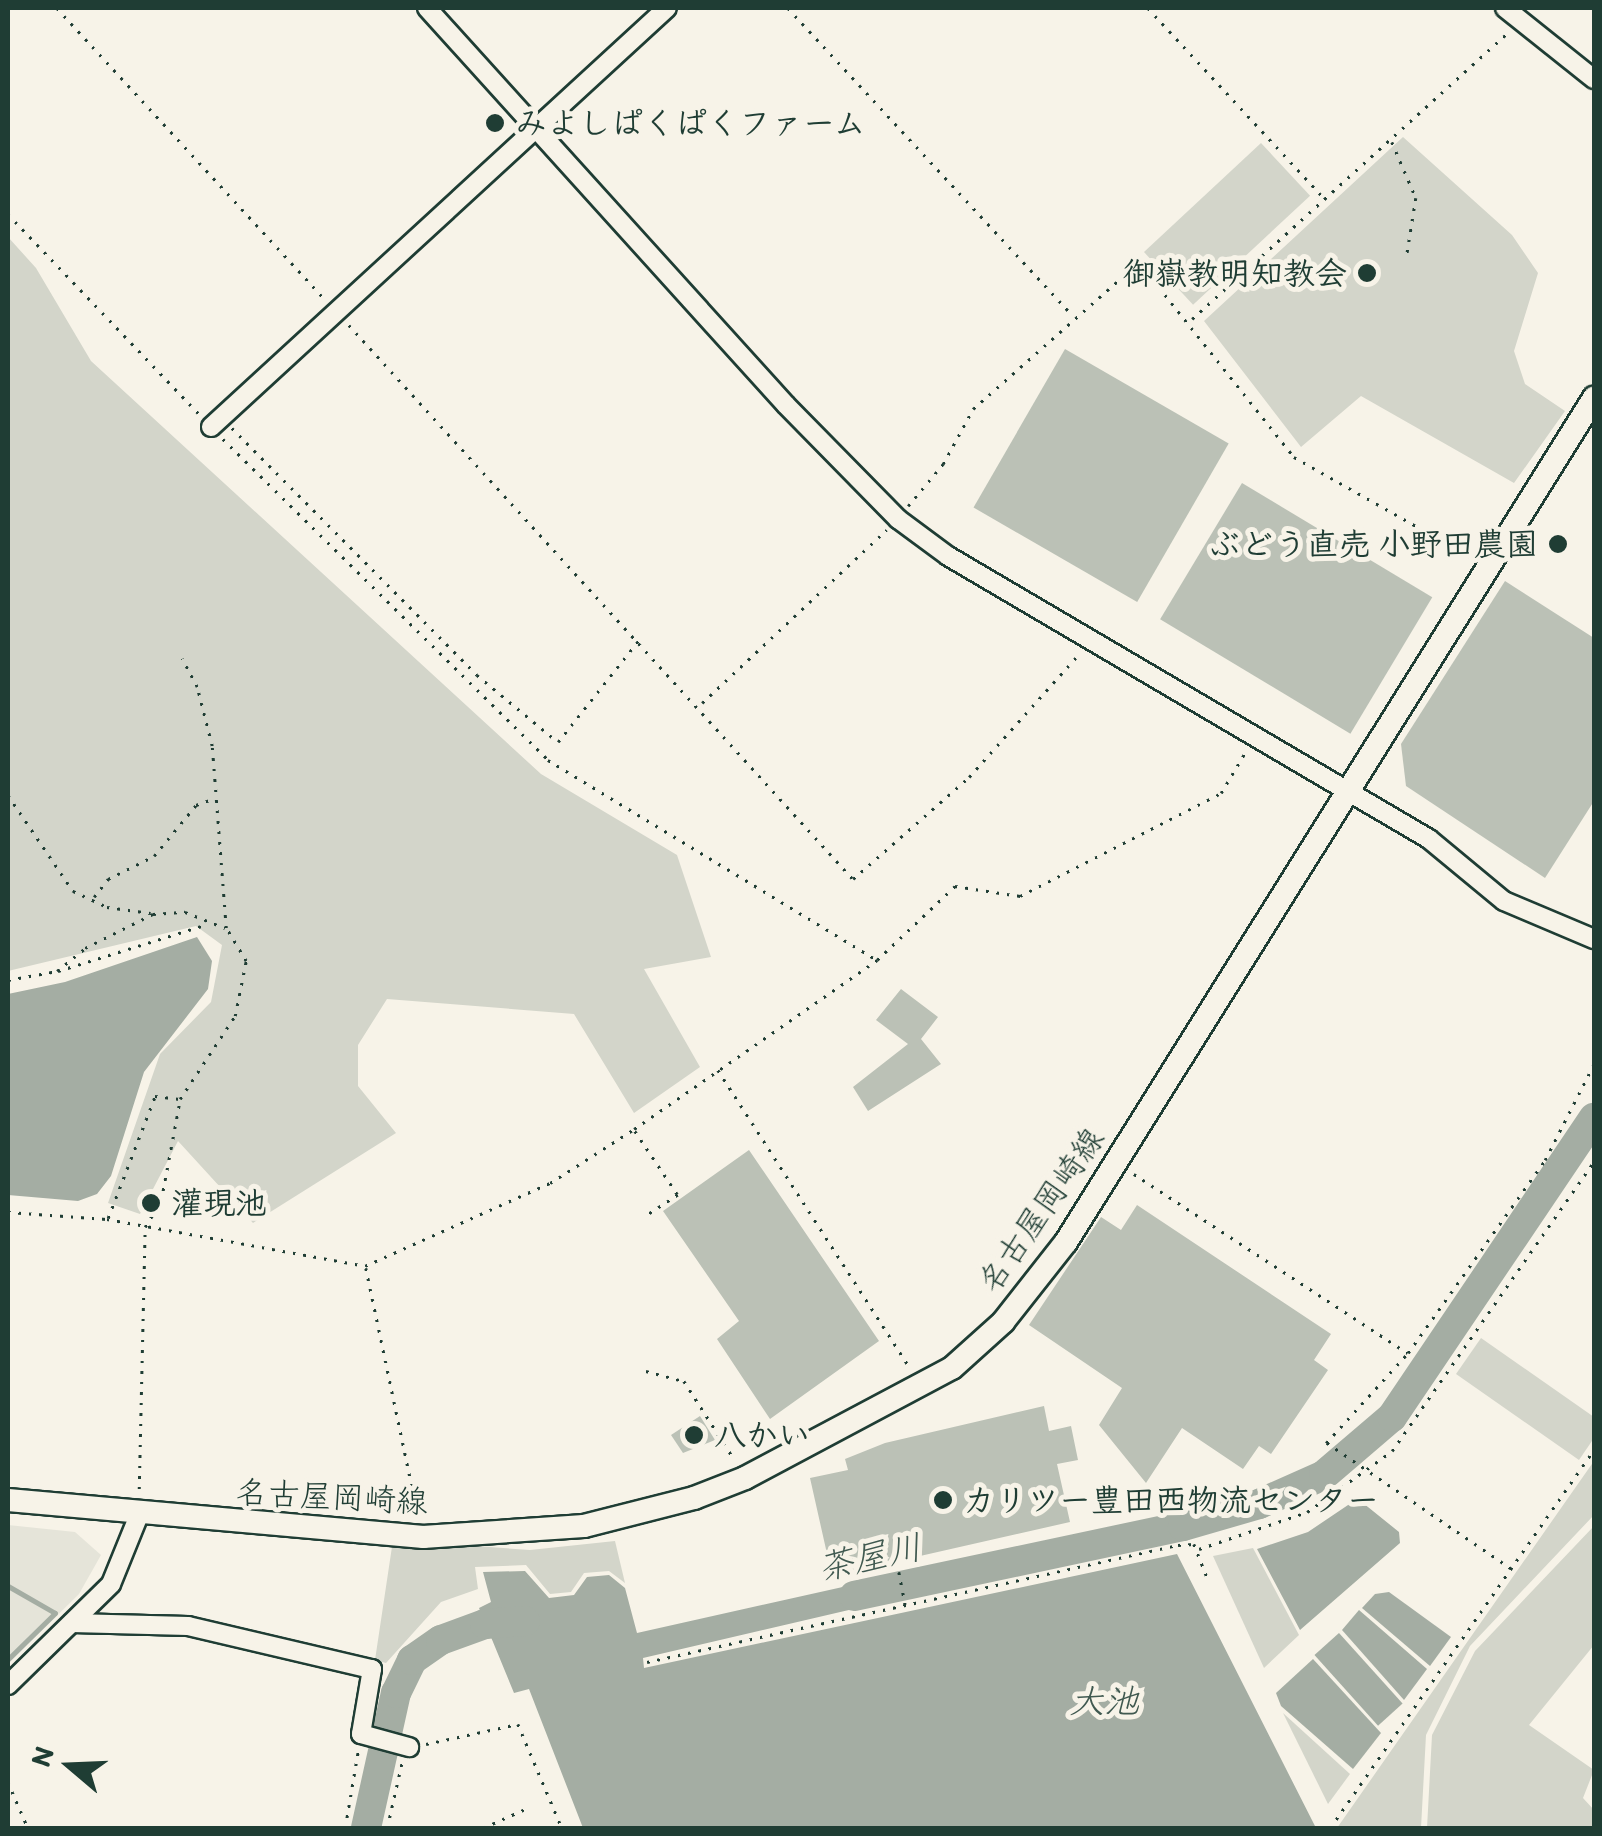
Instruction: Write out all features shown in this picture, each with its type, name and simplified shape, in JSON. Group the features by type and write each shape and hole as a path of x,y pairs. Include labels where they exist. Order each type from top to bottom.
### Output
{"main road":[{"name":"名古屋岡崎線","path":"8,1500 138,1516 423,1538 601,1523 745,1478 923,1387 980,1346 1028,1294 1116,1163 1485,565 1594,398"}],"street":[{"path":"427,8 746,362 898,519 948,556 1094,637 1254,737 1429,839 1504,900 1594,939"},
{"path":"217,422 667,8"},
{"path":"1505,8 1518,24 1594,80"},
{"path":"1518,24 1530,8"},
{"path":"8,1685 110,1584 138,1516"},
{"path":"72,1623 188,1626 372,1669 361,1734 409,1748"}],"path":[{"path":"57,8 700,704 853,879 969,777 1094,637"},
{"path":"788,8 1074,316"},
{"path":"1148,8 1322,196"},
{"path":"1191,320 1322,196 1391,141 1518,24"},
{"path":"1391,141 1416,198 1406,254"},
{"path":"8,214 548,760 877,960"},
{"path":"700,704 898,519 943,464 972,410 1074,316 1140,262 1191,320 1294,458 1485,565"},
{"path":"217,422 478,675 558,742 639,640"},
{"path":"138,1516 145,1226 161,1201 180,1099 235,1016 246,961 226,928 212,746 197,687 182,659"},
{"path":"8,1212 107,1219 366,1266 550,1183 634,1129 877,960 955,886 1020,896 1221,793 1254,737"},
{"path":"8,796 72,892 94,897 106,907 153,914 185,912 226,928"},
{"path":"94,897 108,878 154,856 196,805 216,798"},
{"path":"57,971 85,948 153,914"},
{"path":"8,980 57,971 209,923"},
{"path":"1511,1569 1326,1444 1408,1353 1545,1160 1594,1064"},
{"path":"718,1070 923,1387"},
{"path":"107,1219 154,1096 180,1099"},
{"path":"634,1129 678,1195 647,1215"},
{"path":"647,1662 1178,1545 1197,1550 1307,1512 1365,1473 1410,1430 1452,1374 1594,1161"},
{"path":"1116,1163 1408,1353"},
{"path":"366,1266 423,1538"},
{"path":"646,1371 684,1381 696,1394 745,1478"},
{"path":"1330,1828 1594,1450"},
{"path":"1197,1550 1209,1582"},
{"path":"899,1572 905,1605"},
{"path":"387,1828 409,1748 518,1724 562,1828"},
{"path":"345,1828 361,1734"},
{"path":"8,1782 28,1828"},
{"path":"483,1828 525,1810"}],"shaded area":[{"path":"1403,137 1512,235 1538,273 1514,351 1525,384 1565,411 1514,483 1361,396 1301,447 1204,321"},
{"path":"1261,143 1310,196 1193,305 1144,252"},
{"path":"8,237 36,268 91,361 541,774 677,855 711,957 644,969 700,1067 634,1113 574,1014 387,999 358,1045 358,1086 396,1133 253,1223 178,1141 140,1214 108,1203 160,1054 211,1002 222,945 196,926 8,971"},
{"path":"1481,1338 1594,1417 1594,1438 1579,1460 1456,1374"},
{"path":"1594,1461 1594,1515 1470,1646 1426,1735 1421,1828 1337,1828"},
{"path":"8,1525 75,1532 101,1555 79,1594 8,1664"},
{"path":"1594,1526 1594,1645 1529,1725 1594,1770 1583,1798 1594,1810 1594,1828 1427,1828 1432,1735 1475,1651"},
{"path":"393,1540 530,1550 615,1541 625,1583 609,1571 584,1573 571,1592 550,1594 526,1565 475,1567 478,1589 441,1602 386,1663 375,1660"},
{"path":"1253,1548 1299,1635 1264,1668 1213,1556"},
{"path":"1283,1713 1350,1774 1328,1804"}],"water":[{"path":"197,937 212,961 208,989 144,1072 111,1176 97,1194 78,1201 8,1195 8,994 65,982"},
{"path":"1351,1503 1363,1503 1399,1532 1400,1543 1300,1630 1257,1549 1308,1532"},
{"name":"大池","path":"1177,1554 1316,1828 583,1828 529,1689 514,1693 479,1608 491,1602 483,1572 525,1571 549,1598 574,1595 587,1577 609,1575 625,1588 637,1633 892,1576 896,1599 643,1658 644,1668"},
{"path":"1389,1592 1451,1637 1430,1666 1362,1608 1375,1594"},
{"path":"1359,1610 1427,1669 1404,1700 1342,1630"},
{"path":"1339,1633 1403,1704 1378,1726 1314,1655"},
{"path":"1313,1659 1381,1733 1353,1769 1281,1706 1276,1693"}],"building":[{"path":"1065,349 1229,443 1137,602 974,507"},
{"path":"1242,483 1432,597 1350,734 1160,619"},
{"path":"1505,581 1594,638 1594,801 1545,878 1406,786 1401,744"},
{"path":"901,989 938,1017 921,1039 941,1064 868,1111 853,1087 908,1044 876,1020"},
{"path":"749,1150 879,1341 770,1419 717,1339 739,1321 663,1211"},
{"path":"1137,1205 1331,1334 1314,1360 1328,1370 1271,1454 1259,1446 1243,1469 1182,1428 1146,1483 1099,1425 1122,1388 1029,1325 1101,1217 1121,1230"},
{"path":"1044,1406 1049,1431 1071,1426 1078,1460 1057,1464 1070,1522 832,1576 810,1478 848,1470 845,1459 885,1443"},
{"path":"700,1416 715,1440 683,1453 671,1435"}],"waterway":[{"name":"茶屋川","path":"854,1596 1183,1526 1259,1504 1324,1475 1392,1417 1594,1118"},
{"path":"8,1586 55,1613 8,1659"},
{"name":"茶屋川","path":"366,1828 396,1693 412,1660 441,1640 485,1624 525,1621"}],"place":[{"name":"みよしぱくぱくファーム","path":"495,123"},
{"name":"御嶽教明知教会","path":"1367,273"},
{"name":"ぶどう直売 小野田農園","path":"1558,544"},
{"name":"灌現池","path":"151,1203"},
{"name":"八かい","path":"694,1435"},
{"name":"カリツー豊田西物流センター","path":"943,1500"}]}
